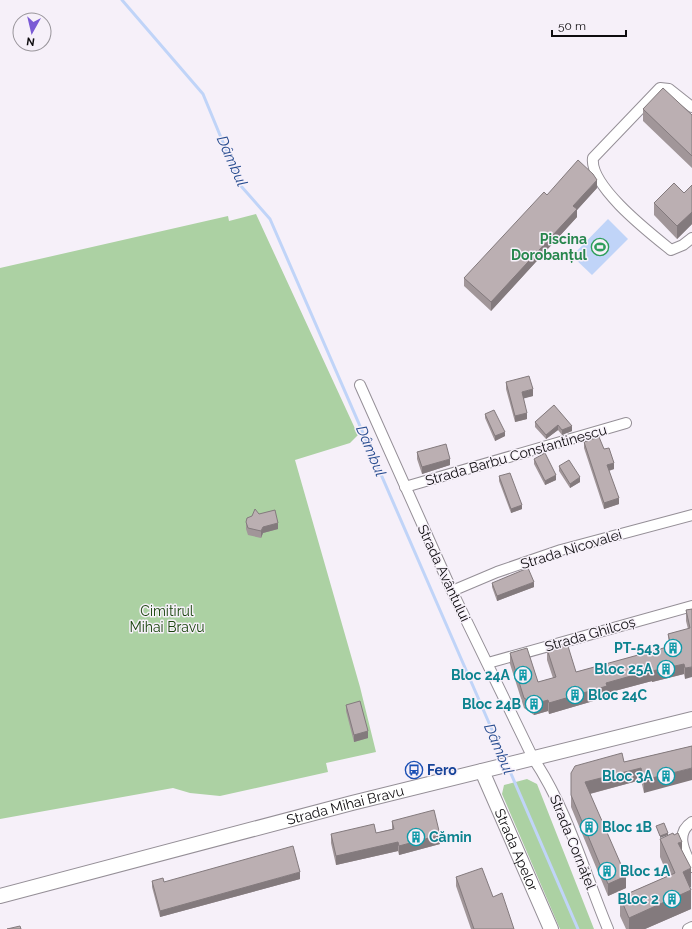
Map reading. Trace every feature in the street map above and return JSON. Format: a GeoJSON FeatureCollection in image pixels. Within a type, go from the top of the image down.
{"type":"FeatureCollection","features":[{"type":"Feature","properties":{"kind":"main road","name":"Strada Mihai Bravu"},"geometry":{"type":"LineString","coordinates":[[0,896],[352,803],[692,719]]}},
{"type":"Feature","properties":{"kind":"main road","name":"Strada Apelor"},"geometry":{"type":"LineString","coordinates":[[482,771],[551,929]]}},
{"type":"Feature","properties":{"kind":"street"},"geometry":{"type":"LineString","coordinates":[[692,108],[669,89],[660,88],[593,158],[592,165],[596,177],[615,200],[647,231],[671,250],[683,245],[692,238]]}},
{"type":"Feature","properties":{"kind":"street","name":"Strada Avântului"},"geometry":{"type":"LineString","coordinates":[[360,386],[452,591],[488,663],[529,759]]}},
{"type":"Feature","properties":{"kind":"street","name":"Strada Barbu Constantinescu"},"geometry":{"type":"LineString","coordinates":[[405,487],[626,423]]}},
{"type":"Feature","properties":{"kind":"street","name":"Strada Nicovalei"},"geometry":{"type":"LineString","coordinates":[[452,591],[497,572],[561,550],[692,514]]}},
{"type":"Feature","properties":{"kind":"street","name":"Strada Ghilcoș"},"geometry":{"type":"LineString","coordinates":[[488,663],[692,606]]}},
{"type":"Feature","properties":{"kind":"street","name":"Strada Cornățel"},"geometry":{"type":"LineString","coordinates":[[529,759],[547,778],[588,876],[608,929]]}},
{"type":"Feature","properties":{"kind":"street"},"geometry":{"type":"LineString","coordinates":[[692,822],[684,830],[682,839],[683,848],[692,867]]}},
{"type":"Feature","properties":{"kind":"street"},"geometry":{"type":"LineString","coordinates":[[688,929],[692,927]]}},
{"type":"Feature","properties":{"kind":"green space","name":"Cimitirul Mihai Bravu"},"geometry":{"type":"Polygon","coordinates":[[[256,214],[358,435],[350,443],[295,460],[360,687],[376,752],[326,763],[328,772],[220,796],[190,793],[173,788],[0,819],[0,268],[228,216],[229,221],[256,214]]]}},
{"type":"Feature","properties":{"kind":"green space"},"geometry":{"type":"Polygon","coordinates":[[[527,779],[537,784],[594,929],[560,929],[502,794],[504,785],[527,779]]]}},
{"type":"Feature","properties":{"kind":"water","name":"Piscina Dorobanțul"},"geometry":{"type":"Polygon","coordinates":[[[608,219],[628,239],[592,275],[572,256],[608,219]]]}},
{"type":"Feature","properties":{"kind":"building"},"geometry":{"type":"Polygon","coordinates":[[[663,88],[692,115],[692,156],[643,109],[663,88]]]}},
{"type":"Feature","properties":{"kind":"building"},"geometry":{"type":"Polygon","coordinates":[[[578,160],[593,174],[597,180],[573,206],[577,209],[491,302],[464,278],[544,192],[547,195],[578,160]]]}},
{"type":"Feature","properties":{"kind":"building"},"geometry":{"type":"Polygon","coordinates":[[[674,183],[684,193],[692,185],[692,212],[677,226],[654,203],[674,183]]]}},
{"type":"Feature","properties":{"kind":"building"},"geometry":{"type":"Polygon","coordinates":[[[529,376],[533,389],[522,392],[527,413],[515,416],[506,382],[529,376]]]}},
{"type":"Feature","properties":{"kind":"building"},"geometry":{"type":"Polygon","coordinates":[[[554,405],[572,426],[562,430],[558,425],[546,435],[535,422],[554,405]]]}},
{"type":"Feature","properties":{"kind":"building"},"geometry":{"type":"Polygon","coordinates":[[[494,410],[505,432],[495,436],[485,414],[494,410]]]}},
{"type":"Feature","properties":{"kind":"building"},"geometry":{"type":"Polygon","coordinates":[[[599,437],[604,449],[609,448],[614,463],[607,465],[619,498],[604,503],[584,442],[599,437]]]}},
{"type":"Feature","properties":{"kind":"building"},"geometry":{"type":"Polygon","coordinates":[[[446,444],[450,459],[422,467],[417,452],[446,444]]]}},
{"type":"Feature","properties":{"kind":"building"},"geometry":{"type":"Polygon","coordinates":[[[545,453],[556,475],[545,481],[534,459],[545,453]]]}},
{"type":"Feature","properties":{"kind":"building"},"geometry":{"type":"Polygon","coordinates":[[[569,460],[580,477],[570,484],[559,466],[569,460]]]}},
{"type":"Feature","properties":{"kind":"building"},"geometry":{"type":"Polygon","coordinates":[[[510,473],[522,505],[511,509],[499,476],[510,473]]]}},
{"type":"Feature","properties":{"kind":"building"},"geometry":{"type":"Polygon","coordinates":[[[255,509],[259,514],[275,510],[278,523],[263,527],[261,531],[248,528],[246,522],[247,518],[252,516],[255,509]]]}},
{"type":"Feature","properties":{"kind":"building"},"geometry":{"type":"Polygon","coordinates":[[[528,568],[534,582],[497,596],[492,583],[528,568]]]}},
{"type":"Feature","properties":{"kind":"building"},"geometry":{"type":"Polygon","coordinates":[[[692,609],[692,667],[685,668],[684,664],[652,670],[606,683],[607,686],[549,703],[548,700],[534,704],[524,698],[510,653],[527,648],[538,682],[556,677],[547,649],[567,643],[576,672],[671,646],[668,634],[690,628],[686,610],[692,609]]]}},
{"type":"Feature","properties":{"kind":"building"},"geometry":{"type":"Polygon","coordinates":[[[360,701],[368,731],[354,735],[346,705],[360,701]]]}},
{"type":"Feature","properties":{"kind":"building"},"geometry":{"type":"Polygon","coordinates":[[[692,746],[692,768],[644,780],[641,768],[585,782],[626,876],[608,884],[571,795],[571,773],[575,766],[622,753],[624,762],[692,746]]]}},
{"type":"Feature","properties":{"kind":"building"},"geometry":{"type":"Polygon","coordinates":[[[434,810],[440,835],[399,846],[398,842],[336,856],[331,834],[374,824],[376,833],[394,829],[392,821],[434,810]]]}},
{"type":"Feature","properties":{"kind":"building"},"geometry":{"type":"Polygon","coordinates":[[[664,823],[668,833],[660,836],[656,826],[664,823]]]}},
{"type":"Feature","properties":{"kind":"building"},"geometry":{"type":"Polygon","coordinates":[[[673,833],[674,835],[678,833],[682,842],[678,843],[691,868],[683,872],[691,890],[629,918],[620,897],[675,873],[660,839],[673,833]]]}},
{"type":"Feature","properties":{"kind":"building"},"geometry":{"type":"Polygon","coordinates":[[[293,846],[300,872],[160,911],[152,881],[163,878],[164,882],[293,846]]]}},
{"type":"Feature","properties":{"kind":"building"},"geometry":{"type":"Polygon","coordinates":[[[482,868],[493,897],[502,893],[514,929],[474,929],[456,877],[482,868]]]}},
{"type":"Feature","properties":{"kind":"building"},"geometry":{"type":"Polygon","coordinates":[[[20,926],[21,929],[7,929],[20,926]]]}},
{"type":"Feature","properties":{"kind":"waterway","name":"Dâmbul"},"geometry":{"type":"LineString","coordinates":[[122,0],[203,94],[241,186],[270,219],[506,762]]}},
{"type":"Feature","properties":{"kind":"waterway","name":"Dâmbul"},"geometry":{"type":"LineString","coordinates":[[509,769],[578,929]]}},
{"type":"Feature","properties":{"kind":"place","name":"Piscina Dorobanțul"},"geometry":{"type":"Point","coordinates":[600,247]}},
{"type":"Feature","properties":{"kind":"place","name":"PT-543"},"geometry":{"type":"Point","coordinates":[673,648]}},
{"type":"Feature","properties":{"kind":"place","name":"Bloc 25A"},"geometry":{"type":"Point","coordinates":[666,669]}},
{"type":"Feature","properties":{"kind":"place","name":"Bloc 24A"},"geometry":{"type":"Point","coordinates":[523,675]}},
{"type":"Feature","properties":{"kind":"place","name":"Bloc 24C"},"geometry":{"type":"Point","coordinates":[575,695]}},
{"type":"Feature","properties":{"kind":"place","name":"Bloc 24B"},"geometry":{"type":"Point","coordinates":[534,704]}},
{"type":"Feature","properties":{"kind":"place","name":"Fero"},"geometry":{"type":"Point","coordinates":[414,770]}},
{"type":"Feature","properties":{"kind":"place","name":"Bloc 3A"},"geometry":{"type":"Point","coordinates":[666,776]}},
{"type":"Feature","properties":{"kind":"place","name":"Bloc 1B"},"geometry":{"type":"Point","coordinates":[589,827]}},
{"type":"Feature","properties":{"kind":"place","name":"Cămin"},"geometry":{"type":"Point","coordinates":[416,837]}},
{"type":"Feature","properties":{"kind":"place","name":"Bloc 1A"},"geometry":{"type":"Point","coordinates":[607,871]}},
{"type":"Feature","properties":{"kind":"place","name":"Bloc 2"},"geometry":{"type":"Point","coordinates":[672,899]}}]}
